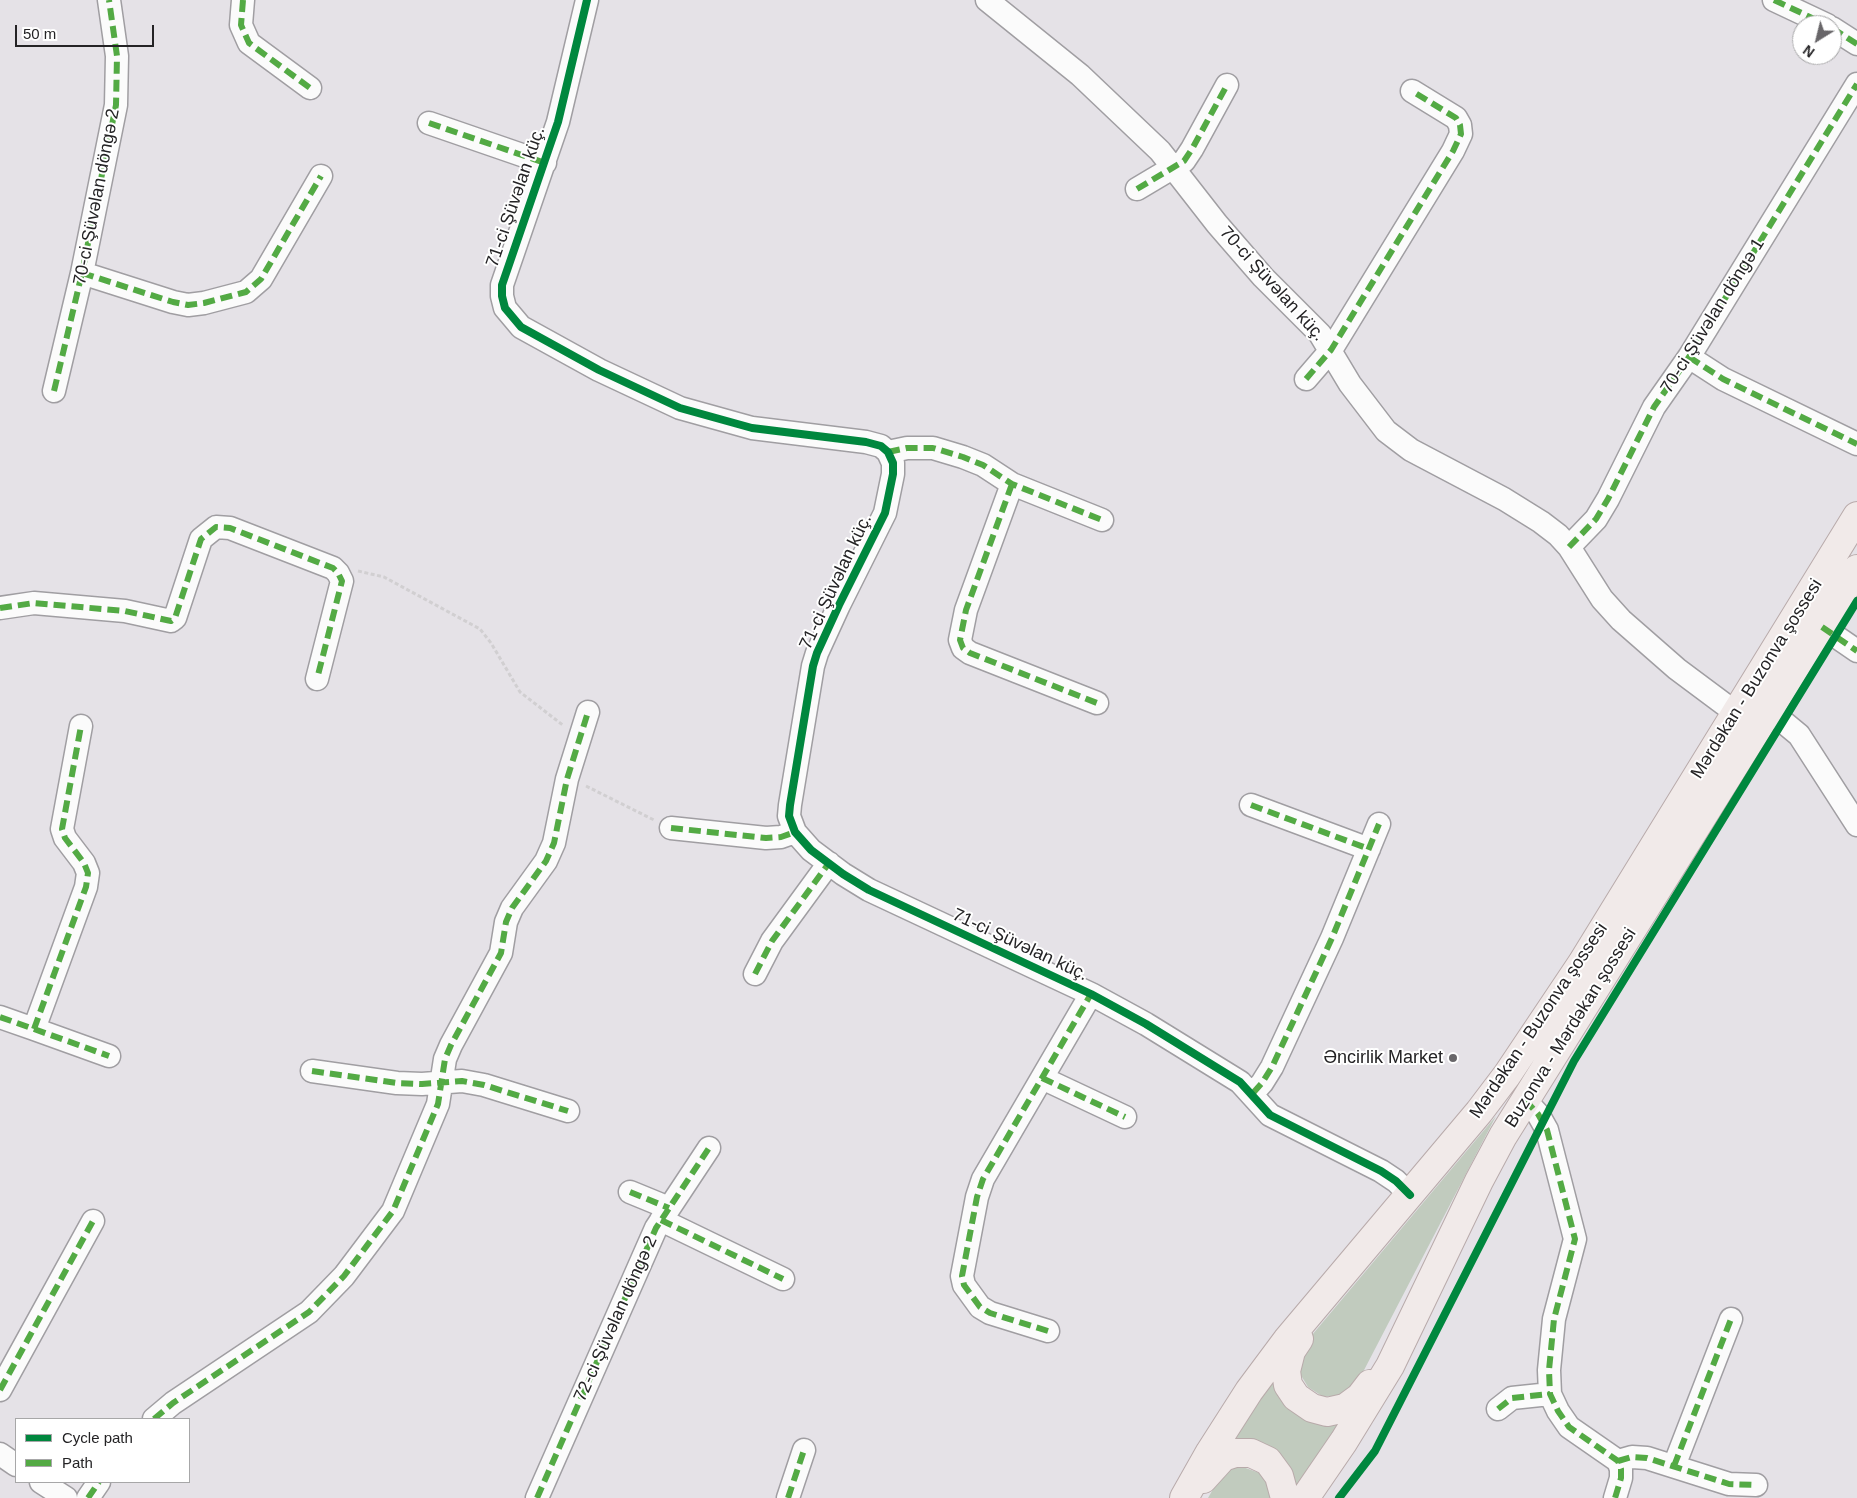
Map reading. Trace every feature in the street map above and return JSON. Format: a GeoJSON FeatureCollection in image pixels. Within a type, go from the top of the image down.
{"type":"FeatureCollection","features":[{"type":"Feature","properties":{"kind":"main road","name":"Mərdəkan - Buzonva şossesi"},"geometry":{"type":"LineString","coordinates":[[1186,1498],[1210,1452],[1249,1391],[1339,1277],[1410,1195],[1507,1076],[1582,962],[1857,516]]}},
{"type":"Feature","properties":{"kind":"main road","name":"Buzonva - Mərdəkan şossesi"},"geometry":{"type":"LineString","coordinates":[[1305,1498],[1372,1397],[1409,1329],[1479,1180],[1525,1100],[1770,711],[1857,569]]}},
{"type":"Feature","properties":{"kind":"main road"},"geometry":{"type":"LineString","coordinates":[[1339,1277],[1291,1351],[1286,1371],[1288,1385],[1296,1397],[1312,1408],[1327,1412],[1346,1408],[1360,1397],[1409,1329]]}},
{"type":"Feature","properties":{"kind":"main road"},"geometry":{"type":"LineString","coordinates":[[1186,1498],[1223,1457],[1235,1453],[1251,1453],[1268,1461],[1279,1476],[1285,1498]]}},
{"type":"Feature","properties":{"kind":"street","name":"70-ci Şüvəlan döngə 2"},"geometry":{"type":"LineString","coordinates":[[54,391],[82,273],[116,105],[117,56],[109,0]]}},
{"type":"Feature","properties":{"kind":"street"},"geometry":{"type":"LineString","coordinates":[[242,0],[241,25],[249,43],[310,88]]}},
{"type":"Feature","properties":{"kind":"street","name":"71-ci Şüvəlan küç."},"geometry":{"type":"LineString","coordinates":[[587,0],[570,76],[545,163],[502,285],[505,308],[521,326],[599,370],[680,408],[752,428],[866,442],[881,446],[888,452],[892,463],[893,474],[885,513],[839,605],[813,666],[790,805],[789,816],[795,832],[811,850],[869,890],[1091,994],[1162,1033],[1240,1082],[1270,1115],[1381,1171],[1410,1195]]}},
{"type":"Feature","properties":{"kind":"street","name":"70-ci Şüvəlan küç."},"geometry":{"type":"LineString","coordinates":[[987,0],[1080,75],[1147,138],[1175,168],[1217,224],[1263,277],[1320,334],[1350,384],[1379,423],[1396,440],[1541,522],[1569,547],[1602,600],[1621,620],[1677,669],[1736,713]]}},
{"type":"Feature","properties":{"kind":"street"},"geometry":{"type":"LineString","coordinates":[[1774,0],[1806,15]]}},
{"type":"Feature","properties":{"kind":"street"},"geometry":{"type":"LineString","coordinates":[[1842,34],[1857,44]]}},
{"type":"Feature","properties":{"kind":"street","name":"70-ci Şüvəlan döngə 1"},"geometry":{"type":"LineString","coordinates":[[1569,547],[1596,519],[1654,408],[1689,357],[1857,84]]}},
{"type":"Feature","properties":{"kind":"street"},"geometry":{"type":"LineString","coordinates":[[1137,189],[1175,168],[1192,149],[1227,85]]}},
{"type":"Feature","properties":{"kind":"street"},"geometry":{"type":"LineString","coordinates":[[1306,379],[1331,350],[1453,151],[1461,134],[1460,125],[1456,118],[1412,91]]}},
{"type":"Feature","properties":{"kind":"street"},"geometry":{"type":"LineString","coordinates":[[429,123],[545,163]]}},
{"type":"Feature","properties":{"kind":"street"},"geometry":{"type":"LineString","coordinates":[[82,273],[173,302],[188,304],[204,303],[246,292],[261,279],[321,176]]}},
{"type":"Feature","properties":{"kind":"street"},"geometry":{"type":"LineString","coordinates":[[1689,357],[1723,379],[1857,444]]}},
{"type":"Feature","properties":{"kind":"street"},"geometry":{"type":"LineString","coordinates":[[888,452],[907,448],[933,448],[963,457],[983,466],[1012,484],[1102,520]]}},
{"type":"Feature","properties":{"kind":"street"},"geometry":{"type":"LineString","coordinates":[[1012,484],[968,603],[960,640],[963,648],[970,653],[1097,703]]}},
{"type":"Feature","properties":{"kind":"street"},"geometry":{"type":"LineString","coordinates":[[0,608],[34,603],[74,606],[125,611],[171,621],[176,614],[200,539],[216,527],[230,528],[333,568],[338,574],[342,581],[317,679]]}},
{"type":"Feature","properties":{"kind":"street"},"geometry":{"type":"LineString","coordinates":[[1822,626],[1857,651]]}},
{"type":"Feature","properties":{"kind":"street"},"geometry":{"type":"LineString","coordinates":[[1770,711],[1799,735],[1857,825]]}},
{"type":"Feature","properties":{"kind":"street"},"geometry":{"type":"LineString","coordinates":[[155,1418],[173,1403],[309,1312],[344,1276],[393,1211],[438,1104],[443,1082],[445,1059],[501,953],[506,922],[512,908],[546,862],[554,843],[567,779],[588,712]]}},
{"type":"Feature","properties":{"kind":"street"},"geometry":{"type":"LineString","coordinates":[[34,1029],[87,880],[88,873],[84,863],[65,838],[62,829],[81,726]]}},
{"type":"Feature","properties":{"kind":"street"},"geometry":{"type":"LineString","coordinates":[[1252,804],[1369,849]]}},
{"type":"Feature","properties":{"kind":"street"},"geometry":{"type":"LineString","coordinates":[[1252,1093],[1262,1083],[1272,1066],[1332,938],[1379,824]]}},
{"type":"Feature","properties":{"kind":"street"},"geometry":{"type":"LineString","coordinates":[[671,828],[766,838],[781,837],[795,832]]}},
{"type":"Feature","properties":{"kind":"street"},"geometry":{"type":"LineString","coordinates":[[755,974],[772,941],[829,863]]}},
{"type":"Feature","properties":{"kind":"street"},"geometry":{"type":"LineString","coordinates":[[1048,1331],[990,1313],[980,1307],[964,1285],[962,1276],[977,1197],[983,1179],[1091,994]]}},
{"type":"Feature","properties":{"kind":"street"},"geometry":{"type":"LineString","coordinates":[[0,1017],[109,1056]]}},
{"type":"Feature","properties":{"kind":"street"},"geometry":{"type":"LineString","coordinates":[[312,1071],[396,1083],[462,1081],[484,1085],[568,1111]]}},
{"type":"Feature","properties":{"kind":"street"},"geometry":{"type":"LineString","coordinates":[[1042,1078],[1124,1117]]}},
{"type":"Feature","properties":{"kind":"street"},"geometry":{"type":"LineString","coordinates":[[1525,1100],[1538,1114],[1547,1130],[1575,1239],[1554,1319],[1549,1370],[1550,1394],[1558,1412],[1569,1427],[1618,1461],[1622,1469],[1615,1498]]}},
{"type":"Feature","properties":{"kind":"street","name":"72-ci Şüvəlan döngə 2"},"geometry":{"type":"LineString","coordinates":[[537,1498],[665,1214],[709,1148]]}},
{"type":"Feature","properties":{"kind":"street"},"geometry":{"type":"LineString","coordinates":[[630,1192],[665,1214],[783,1279]]}},
{"type":"Feature","properties":{"kind":"street"},"geometry":{"type":"LineString","coordinates":[[0,1390],[93,1221]]}},
{"type":"Feature","properties":{"kind":"street"},"geometry":{"type":"LineString","coordinates":[[1674,1466],[1731,1319]]}},
{"type":"Feature","properties":{"kind":"street"},"geometry":{"type":"LineString","coordinates":[[1498,1409],[1512,1398],[1550,1394]]}},
{"type":"Feature","properties":{"kind":"street"},"geometry":{"type":"LineString","coordinates":[[788,1498],[804,1450]]}},
{"type":"Feature","properties":{"kind":"street"},"geometry":{"type":"LineString","coordinates":[[0,1454],[15,1464]]}},
{"type":"Feature","properties":{"kind":"street"},"geometry":{"type":"LineString","coordinates":[[1618,1461],[1632,1458],[1647,1458],[1729,1484],[1756,1486]]}},
{"type":"Feature","properties":{"kind":"street"},"geometry":{"type":"LineString","coordinates":[[44,1483],[66,1498]]}},
{"type":"Feature","properties":{"kind":"street"},"geometry":{"type":"LineString","coordinates":[[88,1498],[99,1483]]}},
{"type":"Feature","properties":{"kind":"path"},"geometry":{"type":"LineString","coordinates":[[338,574],[349,571],[384,577],[480,629],[491,643],[520,692],[566,727],[581,733]]}},
{"type":"Feature","properties":{"kind":"path"},"geometry":{"type":"LineString","coordinates":[[567,779],[592,788],[671,828]]}},
{"type":"Feature","properties":{"kind":"shaded area"},"geometry":{"type":"Polygon","coordinates":[[[1496,1116],[1362,1374],[1346,1391],[1336,1396],[1322,1396],[1308,1387],[1299,1372],[1307,1341],[1496,1116]]]}},
{"type":"Feature","properties":{"kind":"shaded area"},"geometry":{"type":"Polygon","coordinates":[[[1278,1371],[1346,1418],[1296,1491],[1290,1467],[1281,1456],[1229,1442],[1278,1371]]]}},
{"type":"Feature","properties":{"kind":"shaded area"},"geometry":{"type":"Polygon","coordinates":[[[1240,1466],[1265,1475],[1273,1498],[1208,1498],[1216,1484],[1228,1471],[1240,1466]]]}},
{"type":"Feature","properties":{"kind":"marked path"},"geometry":{"type":"LineString","coordinates":[[54,391],[82,273],[116,105],[117,56],[109,0]]}},
{"type":"Feature","properties":{"kind":"marked path"},"geometry":{"type":"LineString","coordinates":[[243,0],[241,25],[249,43],[310,88]]}},
{"type":"Feature","properties":{"kind":"marked path"},"geometry":{"type":"LineString","coordinates":[[1774,0],[1806,15]]}},
{"type":"Feature","properties":{"kind":"marked path"},"geometry":{"type":"LineString","coordinates":[[1842,34],[1857,44]]}},
{"type":"Feature","properties":{"kind":"marked path"},"geometry":{"type":"LineString","coordinates":[[1569,547],[1596,519],[1654,407],[1689,357],[1857,84]]}},
{"type":"Feature","properties":{"kind":"marked path"},"geometry":{"type":"LineString","coordinates":[[1137,189],[1184,161],[1227,85]]}},
{"type":"Feature","properties":{"kind":"marked path"},"geometry":{"type":"LineString","coordinates":[[1306,379],[1331,350],[1453,151],[1461,134],[1460,125],[1456,118],[1412,91]]}},
{"type":"Feature","properties":{"kind":"marked path"},"geometry":{"type":"LineString","coordinates":[[429,123],[545,163]]}},
{"type":"Feature","properties":{"kind":"marked path"},"geometry":{"type":"LineString","coordinates":[[82,273],[188,305],[204,303],[246,292],[261,279],[321,176]]}},
{"type":"Feature","properties":{"kind":"marked path"},"geometry":{"type":"LineString","coordinates":[[1689,357],[1723,379],[1857,444]]}},
{"type":"Feature","properties":{"kind":"marked path"},"geometry":{"type":"LineString","coordinates":[[888,452],[907,448],[933,448],[963,457],[983,465],[1012,484],[1102,520]]}},
{"type":"Feature","properties":{"kind":"marked path"},"geometry":{"type":"LineString","coordinates":[[1012,484],[966,610],[960,640],[963,648],[970,653],[1097,703]]}},
{"type":"Feature","properties":{"kind":"marked path"},"geometry":{"type":"LineString","coordinates":[[0,608],[34,603],[125,611],[171,621],[175,618],[201,539],[216,527],[230,528],[333,568],[338,573],[342,581],[317,679]]}},
{"type":"Feature","properties":{"kind":"marked path"},"geometry":{"type":"LineString","coordinates":[[1822,627],[1857,651]]}},
{"type":"Feature","properties":{"kind":"marked path"},"geometry":{"type":"LineString","coordinates":[[155,1418],[173,1403],[309,1312],[344,1276],[393,1211],[438,1104],[445,1059],[451,1045],[501,953],[506,922],[512,908],[546,861],[554,843],[567,779],[588,712]]}},
{"type":"Feature","properties":{"kind":"marked path"},"geometry":{"type":"LineString","coordinates":[[0,1017],[34,1029],[86,887],[88,873],[84,863],[65,838],[62,829],[81,726]]}},
{"type":"Feature","properties":{"kind":"marked path"},"geometry":{"type":"LineString","coordinates":[[1251,805],[1369,849]]}},
{"type":"Feature","properties":{"kind":"marked path"},"geometry":{"type":"LineString","coordinates":[[1253,1093],[1272,1067],[1332,938],[1379,824]]}},
{"type":"Feature","properties":{"kind":"marked path"},"geometry":{"type":"LineString","coordinates":[[671,828],[766,838],[781,837],[795,832]]}},
{"type":"Feature","properties":{"kind":"marked path"},"geometry":{"type":"LineString","coordinates":[[755,974],[772,941],[829,863]]}},
{"type":"Feature","properties":{"kind":"marked path"},"geometry":{"type":"LineString","coordinates":[[1048,1331],[990,1313],[980,1307],[964,1285],[962,1276],[977,1197],[983,1179],[1091,994]]}},
{"type":"Feature","properties":{"kind":"marked path"},"geometry":{"type":"LineString","coordinates":[[34,1029],[109,1056]]}},
{"type":"Feature","properties":{"kind":"marked path"},"geometry":{"type":"LineString","coordinates":[[312,1071],[397,1083],[422,1084],[462,1081],[484,1085],[568,1111]]}},
{"type":"Feature","properties":{"kind":"marked path"},"geometry":{"type":"LineString","coordinates":[[1042,1078],[1125,1117]]}},
{"type":"Feature","properties":{"kind":"marked path"},"geometry":{"type":"LineString","coordinates":[[1525,1100],[1538,1114],[1547,1130],[1575,1239],[1554,1319],[1549,1370],[1550,1394],[1558,1411],[1569,1427],[1618,1461],[1621,1469],[1621,1478],[1615,1498]]}},
{"type":"Feature","properties":{"kind":"marked path"},"geometry":{"type":"LineString","coordinates":[[537,1498],[656,1228],[709,1148]]}},
{"type":"Feature","properties":{"kind":"marked path"},"geometry":{"type":"LineString","coordinates":[[630,1192],[669,1208]]}},
{"type":"Feature","properties":{"kind":"marked path"},"geometry":{"type":"LineString","coordinates":[[661,1220],[783,1279]]}},
{"type":"Feature","properties":{"kind":"marked path"},"geometry":{"type":"LineString","coordinates":[[0,1390],[93,1221]]}},
{"type":"Feature","properties":{"kind":"marked path"},"geometry":{"type":"LineString","coordinates":[[1674,1466],[1731,1319]]}},
{"type":"Feature","properties":{"kind":"marked path"},"geometry":{"type":"LineString","coordinates":[[1498,1409],[1512,1398],[1550,1394]]}},
{"type":"Feature","properties":{"kind":"marked path"},"geometry":{"type":"LineString","coordinates":[[788,1498],[804,1450]]}},
{"type":"Feature","properties":{"kind":"marked path"},"geometry":{"type":"LineString","coordinates":[[1618,1461],[1632,1457],[1647,1458],[1729,1484],[1756,1485]]}},
{"type":"Feature","properties":{"kind":"marked path"},"geometry":{"type":"LineString","coordinates":[[88,1498],[98,1483]]}},
{"type":"Feature","properties":{"kind":"cycle path"},"geometry":{"type":"LineString","coordinates":[[587,0],[558,122],[502,285],[505,308],[521,327],[599,370],[680,408],[752,428],[866,442],[881,446],[888,452],[893,463],[893,474],[885,513],[839,605],[813,666],[790,805],[789,816],[795,832],[811,850],[843,874],[869,890],[1091,994],[1146,1024],[1240,1082],[1270,1115],[1381,1171],[1396,1181],[1410,1195]]}},
{"type":"Feature","properties":{"kind":"cycle path"},"geometry":{"type":"LineString","coordinates":[[1339,1498],[1375,1451],[1574,1061],[1857,601]]}},
{"type":"Feature","properties":{"kind":"place","name":"Əncirlik Market"},"geometry":{"type":"Point","coordinates":[1453,1058]}}]}
